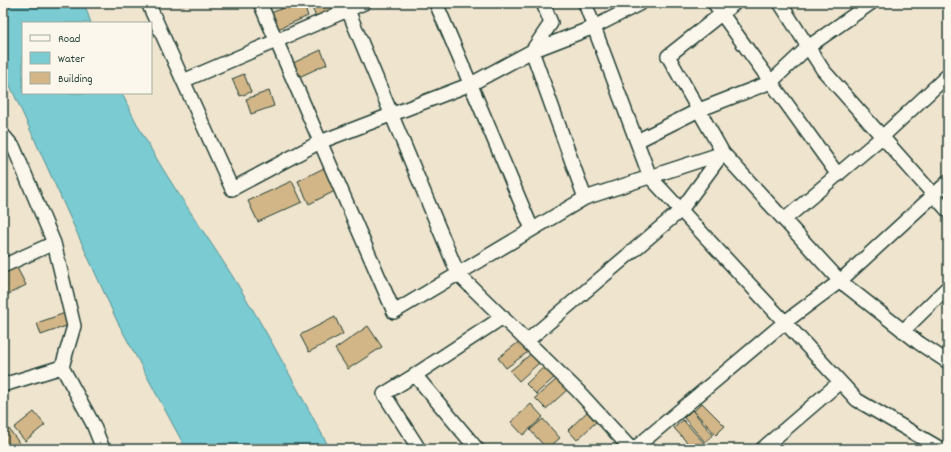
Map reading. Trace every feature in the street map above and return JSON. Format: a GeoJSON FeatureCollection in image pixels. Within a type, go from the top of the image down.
{"type":"FeatureCollection","features":[{"type":"Feature","properties":{"kind":"street"},"geometry":{"type":"LineString","coordinates":[[148,3],[232,189],[320,142],[471,84],[532,51],[594,27],[641,3]]}},
{"type":"Feature","properties":{"kind":"street"},"geometry":{"type":"LineString","coordinates":[[260,3],[394,312],[585,198],[723,153]]}},
{"type":"Feature","properties":{"kind":"street"},"geometry":{"type":"LineString","coordinates":[[183,81],[346,7],[364,3]]}},
{"type":"Feature","properties":{"kind":"street"},"geometry":{"type":"LineString","coordinates":[[436,3],[532,229]]}},
{"type":"Feature","properties":{"kind":"street"},"geometry":{"type":"LineString","coordinates":[[532,51],[551,23],[543,3]]}},
{"type":"Feature","properties":{"kind":"street"},"geometry":{"type":"LineString","coordinates":[[585,3],[650,177],[857,400],[941,449]]}},
{"type":"Feature","properties":{"kind":"street"},"geometry":{"type":"LineString","coordinates":[[735,3],[718,8],[668,56],[723,153],[840,281],[903,330],[948,362]]}},
{"type":"Feature","properties":{"kind":"street"},"geometry":{"type":"LineString","coordinates":[[780,3],[823,70],[948,211]]}},
{"type":"Feature","properties":{"kind":"street"},"geometry":{"type":"LineString","coordinates":[[636,142],[699,110],[771,82],[808,47],[871,3]]}},
{"type":"Feature","properties":{"kind":"street"},"geometry":{"type":"LineString","coordinates":[[346,7],[458,274],[578,390],[631,449]]}},
{"type":"Feature","properties":{"kind":"street"},"geometry":{"type":"LineString","coordinates":[[718,8],[838,175]]}},
{"type":"Feature","properties":{"kind":"street"},"geometry":{"type":"LineString","coordinates":[[532,51],[585,198]]}},
{"type":"Feature","properties":{"kind":"street"},"geometry":{"type":"LineString","coordinates":[[784,220],[882,137],[948,75]]}},
{"type":"Feature","properties":{"kind":"street"},"geometry":{"type":"LineString","coordinates":[[3,135],[14,148],[54,243],[74,326],[62,367],[93,424],[103,449]]}},
{"type":"Feature","properties":{"kind":"street"},"geometry":{"type":"LineString","coordinates":[[527,341],[681,210],[723,153]]}},
{"type":"Feature","properties":{"kind":"street"},"geometry":{"type":"LineString","coordinates":[[634,449],[785,322],[840,281],[948,182]]}},
{"type":"Feature","properties":{"kind":"street"},"geometry":{"type":"LineString","coordinates":[[3,266],[54,243]]}},
{"type":"Feature","properties":{"kind":"street"},"geometry":{"type":"LineString","coordinates":[[903,330],[948,287]]}},
{"type":"Feature","properties":{"kind":"street"},"geometry":{"type":"LineString","coordinates":[[419,449],[384,394],[503,317]]}},
{"type":"Feature","properties":{"kind":"street"},"geometry":{"type":"LineString","coordinates":[[3,385],[62,367]]}},
{"type":"Feature","properties":{"kind":"street"},"geometry":{"type":"LineString","coordinates":[[415,375],[477,449]]}},
{"type":"Feature","properties":{"kind":"street"},"geometry":{"type":"LineString","coordinates":[[762,449],[840,382]]}},
{"type":"Feature","properties":{"kind":"water"},"geometry":{"type":"Polygon","coordinates":[[[3,3],[84,3],[91,22],[22,22],[22,94],[122,94],[146,141],[259,319],[330,449],[186,449],[117,321],[3,70],[3,3]]]}},
{"type":"Feature","properties":{"kind":"building"},"geometry":{"type":"Polygon","coordinates":[[[295,3],[303,3],[308,16],[278,29],[271,13],[295,3]]]}},
{"type":"Feature","properties":{"kind":"building"},"geometry":{"type":"Polygon","coordinates":[[[310,3],[345,3],[345,5],[316,17],[310,3]]]}},
{"type":"Feature","properties":{"kind":"building"},"geometry":{"type":"Polygon","coordinates":[[[321,50],[327,64],[299,77],[293,63],[321,50]]]}},
{"type":"Feature","properties":{"kind":"building"},"geometry":{"type":"Polygon","coordinates":[[[244,74],[251,92],[240,96],[232,79],[244,74]]]}},
{"type":"Feature","properties":{"kind":"building"},"geometry":{"type":"Polygon","coordinates":[[[269,91],[274,106],[251,114],[246,99],[269,91]]]}},
{"type":"Feature","properties":{"kind":"building"},"geometry":{"type":"Polygon","coordinates":[[[324,168],[335,191],[309,204],[298,181],[324,168]]]}},
{"type":"Feature","properties":{"kind":"building"},"geometry":{"type":"Polygon","coordinates":[[[292,181],[302,202],[258,222],[248,201],[292,181]]]}},
{"type":"Feature","properties":{"kind":"building"},"geometry":{"type":"Polygon","coordinates":[[[16,266],[26,285],[7,295],[3,288],[3,273],[16,266]]]}},
{"type":"Feature","properties":{"kind":"building"},"geometry":{"type":"Polygon","coordinates":[[[68,312],[72,324],[41,335],[37,323],[68,312]]]}},
{"type":"Feature","properties":{"kind":"building"},"geometry":{"type":"Polygon","coordinates":[[[335,317],[343,334],[309,352],[300,335],[335,317]]]}},
{"type":"Feature","properties":{"kind":"building"},"geometry":{"type":"Polygon","coordinates":[[[368,326],[382,347],[348,369],[335,349],[368,326]]]}},
{"type":"Feature","properties":{"kind":"building"},"geometry":{"type":"Polygon","coordinates":[[[520,341],[528,352],[506,368],[498,358],[520,341]]]}},
{"type":"Feature","properties":{"kind":"building"},"geometry":{"type":"Polygon","coordinates":[[[532,353],[540,362],[519,381],[510,371],[532,353]]]}},
{"type":"Feature","properties":{"kind":"building"},"geometry":{"type":"Polygon","coordinates":[[[546,365],[556,376],[536,394],[526,384],[546,365]]]}},
{"type":"Feature","properties":{"kind":"building"},"geometry":{"type":"Polygon","coordinates":[[[557,379],[567,390],[546,409],[535,398],[557,379]]]}},
{"type":"Feature","properties":{"kind":"building"},"geometry":{"type":"Polygon","coordinates":[[[702,403],[725,426],[716,435],[694,411],[702,403]]]}},
{"type":"Feature","properties":{"kind":"building"},"geometry":{"type":"Polygon","coordinates":[[[531,404],[543,417],[523,435],[511,422],[531,404]]]}},
{"type":"Feature","properties":{"kind":"building"},"geometry":{"type":"Polygon","coordinates":[[[692,410],[713,435],[705,442],[684,418],[692,410]]]}},
{"type":"Feature","properties":{"kind":"building"},"geometry":{"type":"Polygon","coordinates":[[[34,412],[45,425],[25,441],[14,428],[34,412]]]}},
{"type":"Feature","properties":{"kind":"building"},"geometry":{"type":"Polygon","coordinates":[[[587,412],[596,422],[577,440],[568,430],[587,412]]]}},
{"type":"Feature","properties":{"kind":"building"},"geometry":{"type":"Polygon","coordinates":[[[543,419],[560,438],[547,449],[530,430],[543,419]]]}},
{"type":"Feature","properties":{"kind":"building"},"geometry":{"type":"Polygon","coordinates":[[[683,420],[704,443],[698,449],[693,449],[674,428],[683,420]]]}},
{"type":"Feature","properties":{"kind":"building"},"geometry":{"type":"Polygon","coordinates":[[[6,425],[20,444],[13,449],[3,449],[3,427],[6,425]]]}}]}
